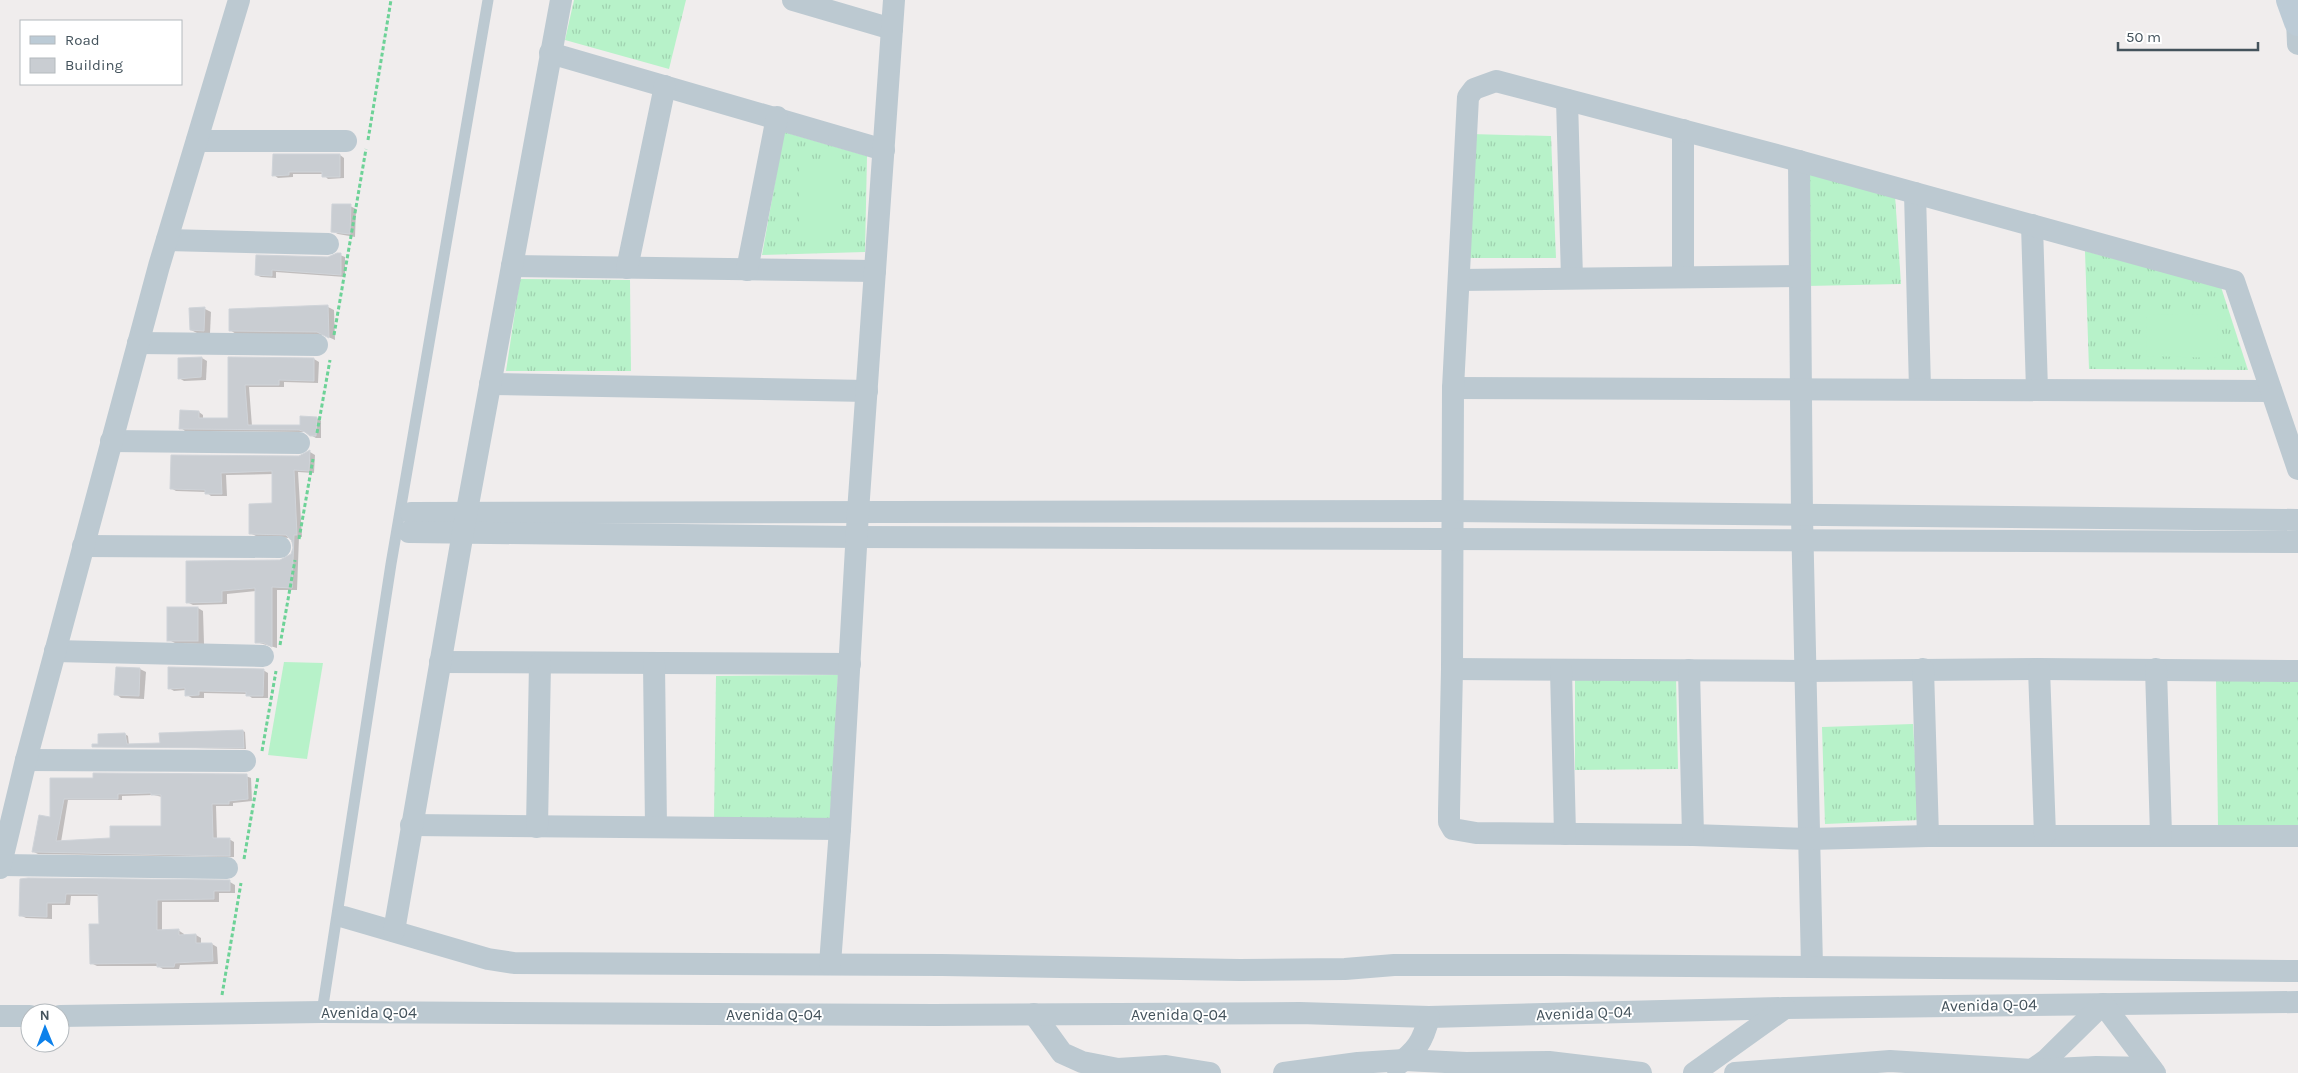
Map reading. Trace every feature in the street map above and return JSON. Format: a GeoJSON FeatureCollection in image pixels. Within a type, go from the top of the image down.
{"type":"FeatureCollection","features":[{"type":"Feature","properties":{"kind":"street"},"geometry":{"type":"LineString","coordinates":[[237,870],[0,867],[26,760],[166,240],[239,0]]}},
{"type":"Feature","properties":{"kind":"street"},"geometry":{"type":"LineString","coordinates":[[394,931],[464,522],[561,0]]}},
{"type":"Feature","properties":{"kind":"street"},"geometry":{"type":"LineString","coordinates":[[793,0],[892,29]]}},
{"type":"Feature","properties":{"kind":"street"},"geometry":{"type":"LineString","coordinates":[[830,964],[840,829],[858,512],[894,0]]}},
{"type":"Feature","properties":{"kind":"street"},"geometry":{"type":"LineString","coordinates":[[550,53],[777,117],[884,150]]}},
{"type":"Feature","properties":{"kind":"street"},"geometry":{"type":"LineString","coordinates":[[2298,469],[2234,281],[1799,161],[1496,81],[1474,89],[1468,97],[1453,388],[1452,669],[1449,812],[1449,822],[1453,830],[1476,833],[1693,835],[1809,839],[2045,835],[2298,836]]}},
{"type":"Feature","properties":{"kind":"street"},"geometry":{"type":"LineString","coordinates":[[627,268],[664,86]]}},
{"type":"Feature","properties":{"kind":"street"},"geometry":{"type":"LineString","coordinates":[[1567,100],[1572,278]]}},
{"type":"Feature","properties":{"kind":"street"},"geometry":{"type":"LineString","coordinates":[[747,270],[777,117]]}},
{"type":"Feature","properties":{"kind":"street"},"geometry":{"type":"LineString","coordinates":[[1683,130],[1683,277]]}},
{"type":"Feature","properties":{"kind":"street"},"geometry":{"type":"LineString","coordinates":[[197,141],[346,142]]}},
{"type":"Feature","properties":{"kind":"street"},"geometry":{"type":"LineString","coordinates":[[1799,161],[1802,540],[1812,967]]}},
{"type":"Feature","properties":{"kind":"street"},"geometry":{"type":"LineString","coordinates":[[1916,193],[1920,389]]}},
{"type":"Feature","properties":{"kind":"street"},"geometry":{"type":"LineString","coordinates":[[2032,225],[2037,390]]}},
{"type":"Feature","properties":{"kind":"street"},"geometry":{"type":"LineString","coordinates":[[166,240],[328,244]]}},
{"type":"Feature","properties":{"kind":"street"},"geometry":{"type":"LineString","coordinates":[[512,266],[875,271]]}},
{"type":"Feature","properties":{"kind":"street"},"geometry":{"type":"LineString","coordinates":[[1459,280],[1800,276]]}},
{"type":"Feature","properties":{"kind":"street"},"geometry":{"type":"LineString","coordinates":[[138,342],[327,346]]}},
{"type":"Feature","properties":{"kind":"street"},"geometry":{"type":"LineString","coordinates":[[490,384],[867,391]]}},
{"type":"Feature","properties":{"kind":"street"},"geometry":{"type":"LineString","coordinates":[[1453,388],[2271,391]]}},
{"type":"Feature","properties":{"kind":"street"},"geometry":{"type":"LineString","coordinates":[[111,441],[310,444]]}},
{"type":"Feature","properties":{"kind":"street"},"geometry":{"type":"LineString","coordinates":[[410,522],[858,512],[972,504],[1330,506],[1452,512],[2298,520]]}},
{"type":"Feature","properties":{"kind":"street"},"geometry":{"type":"LineString","coordinates":[[970,537],[972,504]]}},
{"type":"Feature","properties":{"kind":"street"},"geometry":{"type":"LineString","coordinates":[[1330,506],[1331,538]]}},
{"type":"Feature","properties":{"kind":"street"},"geometry":{"type":"LineString","coordinates":[[464,522],[857,537],[2298,542]]}},
{"type":"Feature","properties":{"kind":"street"},"geometry":{"type":"LineString","coordinates":[[83,546],[291,550]]}},
{"type":"Feature","properties":{"kind":"street"},"geometry":{"type":"LineString","coordinates":[[55,652],[273,658]]}},
{"type":"Feature","properties":{"kind":"street"},"geometry":{"type":"LineString","coordinates":[[440,662],[540,664],[850,664]]}},
{"type":"Feature","properties":{"kind":"street"},"geometry":{"type":"LineString","coordinates":[[537,827],[540,664]]}},
{"type":"Feature","properties":{"kind":"street"},"geometry":{"type":"LineString","coordinates":[[654,664],[656,827]]}},
{"type":"Feature","properties":{"kind":"street"},"geometry":{"type":"LineString","coordinates":[[1452,669],[1805,672],[1923,669],[2298,671]]}},
{"type":"Feature","properties":{"kind":"street"},"geometry":{"type":"LineString","coordinates":[[1923,669],[1928,836]]}},
{"type":"Feature","properties":{"kind":"street"},"geometry":{"type":"LineString","coordinates":[[2039,669],[2045,835]]}},
{"type":"Feature","properties":{"kind":"street"},"geometry":{"type":"LineString","coordinates":[[2156,669],[2161,835]]}},
{"type":"Feature","properties":{"kind":"street"},"geometry":{"type":"LineString","coordinates":[[1561,670],[1565,834]]}},
{"type":"Feature","properties":{"kind":"street"},"geometry":{"type":"LineString","coordinates":[[1690,670],[1693,835]]}},
{"type":"Feature","properties":{"kind":"street"},"geometry":{"type":"LineString","coordinates":[[26,760],[255,762]]}},
{"type":"Feature","properties":{"kind":"street"},"geometry":{"type":"LineString","coordinates":[[411,825],[840,829]]}},
{"type":"Feature","properties":{"kind":"street"},"geometry":{"type":"LineString","coordinates":[[344,917],[488,959],[514,963],[830,964],[1240,970],[1345,969],[1394,965],[2298,971]]}},
{"type":"Feature","properties":{"kind":"street","name":"Avenida Q-04"},"geometry":{"type":"LineString","coordinates":[[70,1016],[322,1012],[1300,1013],[1429,1018],[1785,1008],[2298,1002]]}},
{"type":"Feature","properties":{"kind":"street"},"geometry":{"type":"LineString","coordinates":[[2030,1071],[2046,1060],[2103,1004],[2153,1070]]}},
{"type":"Feature","properties":{"kind":"street"},"geometry":{"type":"LineString","coordinates":[[1694,1073],[1785,1008]]}},
{"type":"Feature","properties":{"kind":"street"},"geometry":{"type":"LineString","coordinates":[[1034,1014],[1062,1053],[1082,1062],[1118,1069],[1166,1066],[1210,1073]]}},
{"type":"Feature","properties":{"kind":"street"},"geometry":{"type":"LineString","coordinates":[[0,1016],[20,1016]]}},
{"type":"Feature","properties":{"kind":"street"},"geometry":{"type":"LineString","coordinates":[[1396,1066],[1413,1053],[1424,1036],[1429,1018]]}},
{"type":"Feature","properties":{"kind":"street"},"geometry":{"type":"LineString","coordinates":[[1735,1073],[1890,1061],[2030,1071],[2096,1067],[2153,1070]]}},
{"type":"Feature","properties":{"kind":"street"},"geometry":{"type":"LineString","coordinates":[[1284,1073],[1349,1064],[1396,1066],[1549,1062],[1641,1073]]}},
{"type":"Feature","properties":{"kind":"lane"},"geometry":{"type":"LineString","coordinates":[[322,1012],[388,584],[488,0]]}},
{"type":"Feature","properties":{"kind":"path"},"geometry":{"type":"LineString","coordinates":[[219,1014],[237,870],[255,762],[327,346],[391,0]]}},
{"type":"Feature","properties":{"kind":"green space"},"geometry":{"type":"Polygon","coordinates":[[[574,0],[686,0],[669,69],[565,40],[574,0]]]}},
{"type":"Feature","properties":{"kind":"green space"},"geometry":{"type":"Polygon","coordinates":[[[784,132],[867,156],[865,252],[762,255],[784,132]]]}},
{"type":"Feature","properties":{"kind":"green space"},"geometry":{"type":"Polygon","coordinates":[[[1470,134],[1551,136],[1556,258],[1466,258],[1470,134]]]}},
{"type":"Feature","properties":{"kind":"green space"},"geometry":{"type":"Polygon","coordinates":[[[799,165],[842,165],[842,237],[799,237],[799,165]]]}},
{"type":"Feature","properties":{"kind":"green space"},"geometry":{"type":"Polygon","coordinates":[[[1809,169],[1895,195],[1901,284],[1807,286],[1809,169]]]}},
{"type":"Feature","properties":{"kind":"green space"},"geometry":{"type":"Polygon","coordinates":[[[2085,251],[2221,287],[2248,370],[2089,369],[2085,251]]]}},
{"type":"Feature","properties":{"kind":"green space"},"geometry":{"type":"Polygon","coordinates":[[[520,279],[630,280],[631,371],[506,371],[520,279]]]}},
{"type":"Feature","properties":{"kind":"green space"},"geometry":{"type":"Polygon","coordinates":[[[2147,314],[2218,315],[2217,358],[2146,356],[2147,314]]]}},
{"type":"Feature","properties":{"kind":"green space"},"geometry":{"type":"Polygon","coordinates":[[[284,662],[323,663],[307,759],[268,755],[284,662]]]}},
{"type":"Feature","properties":{"kind":"green space"},"geometry":{"type":"Polygon","coordinates":[[[838,675],[830,821],[714,820],[716,676],[838,675]]]}},
{"type":"Feature","properties":{"kind":"green space"},"geometry":{"type":"Polygon","coordinates":[[[1676,677],[1678,769],[1575,770],[1575,680],[1676,677]]]}},
{"type":"Feature","properties":{"kind":"green space"},"geometry":{"type":"Polygon","coordinates":[[[2216,679],[2298,681],[2298,826],[2218,826],[2216,679]]]}},
{"type":"Feature","properties":{"kind":"green space"},"geometry":{"type":"Polygon","coordinates":[[[1913,724],[1919,820],[1825,824],[1822,727],[1913,724]]]}},
{"type":"Feature","properties":{"kind":"building"},"geometry":{"type":"Polygon","coordinates":[[[273,154],[340,154],[340,177],[322,177],[322,172],[289,172],[289,175],[272,176],[273,154]]]}},
{"type":"Feature","properties":{"kind":"building"},"geometry":{"type":"Polygon","coordinates":[[[332,204],[351,204],[350,234],[331,232],[332,204]]]}},
{"type":"Feature","properties":{"kind":"building"},"geometry":{"type":"Polygon","coordinates":[[[341,253],[341,275],[272,270],[272,276],[255,275],[256,255],[328,257],[341,253]]]}},
{"type":"Feature","properties":{"kind":"building"},"geometry":{"type":"Polygon","coordinates":[[[328,305],[329,338],[317,332],[229,331],[229,309],[328,305]]]}},
{"type":"Feature","properties":{"kind":"building"},"geometry":{"type":"Polygon","coordinates":[[[205,307],[204,331],[190,330],[189,308],[205,307]]]}},
{"type":"Feature","properties":{"kind":"building"},"geometry":{"type":"Polygon","coordinates":[[[202,357],[201,377],[178,379],[178,358],[202,357]]]}},
{"type":"Feature","properties":{"kind":"building"},"geometry":{"type":"Polygon","coordinates":[[[228,357],[314,358],[314,381],[279,380],[279,385],[245,385],[248,425],[300,425],[300,416],[317,417],[316,436],[310,436],[299,430],[179,429],[180,410],[199,411],[199,418],[228,418],[228,357]]]}},
{"type":"Feature","properties":{"kind":"building"},"geometry":{"type":"Polygon","coordinates":[[[310,450],[309,471],[294,470],[297,535],[294,535],[292,588],[272,587],[272,647],[264,643],[255,643],[255,588],[222,591],[222,602],[186,603],[186,561],[280,560],[291,554],[293,548],[292,541],[286,535],[249,534],[249,504],[272,503],[272,471],[221,473],[222,494],[205,494],[205,490],[170,489],[171,455],[299,456],[310,450]]]}},
{"type":"Feature","properties":{"kind":"building"},"geometry":{"type":"Polygon","coordinates":[[[167,607],[198,607],[198,641],[167,641],[167,607]]]}},
{"type":"Feature","properties":{"kind":"building"},"geometry":{"type":"Polygon","coordinates":[[[116,667],[140,668],[139,696],[114,695],[116,667]]]}},
{"type":"Feature","properties":{"kind":"building"},"geometry":{"type":"Polygon","coordinates":[[[168,667],[264,669],[263,696],[246,696],[246,692],[199,691],[199,695],[185,696],[185,688],[168,689],[168,667]]]}},
{"type":"Feature","properties":{"kind":"building"},"geometry":{"type":"Polygon","coordinates":[[[243,730],[244,748],[92,747],[92,744],[98,744],[98,734],[125,733],[127,744],[160,743],[159,733],[243,730]]]}},
{"type":"Feature","properties":{"kind":"building"},"geometry":{"type":"Polygon","coordinates":[[[93,773],[247,774],[248,799],[229,801],[229,804],[212,804],[213,838],[230,838],[230,856],[32,852],[39,815],[50,817],[50,778],[93,778],[93,773]],[[151,793],[118,794],[118,799],[64,799],[56,841],[110,838],[110,826],[161,826],[161,795],[151,795],[151,793]]]}},
{"type":"Feature","properties":{"kind":"building"},"geometry":{"type":"Polygon","coordinates":[[[20,879],[230,880],[230,891],[214,891],[214,899],[157,900],[157,930],[179,929],[179,935],[196,934],[196,943],[212,943],[213,961],[175,963],[174,967],[157,967],[157,963],[90,964],[89,924],[99,924],[98,894],[66,894],[65,903],[47,903],[47,917],[19,916],[20,879]]]}}]}
